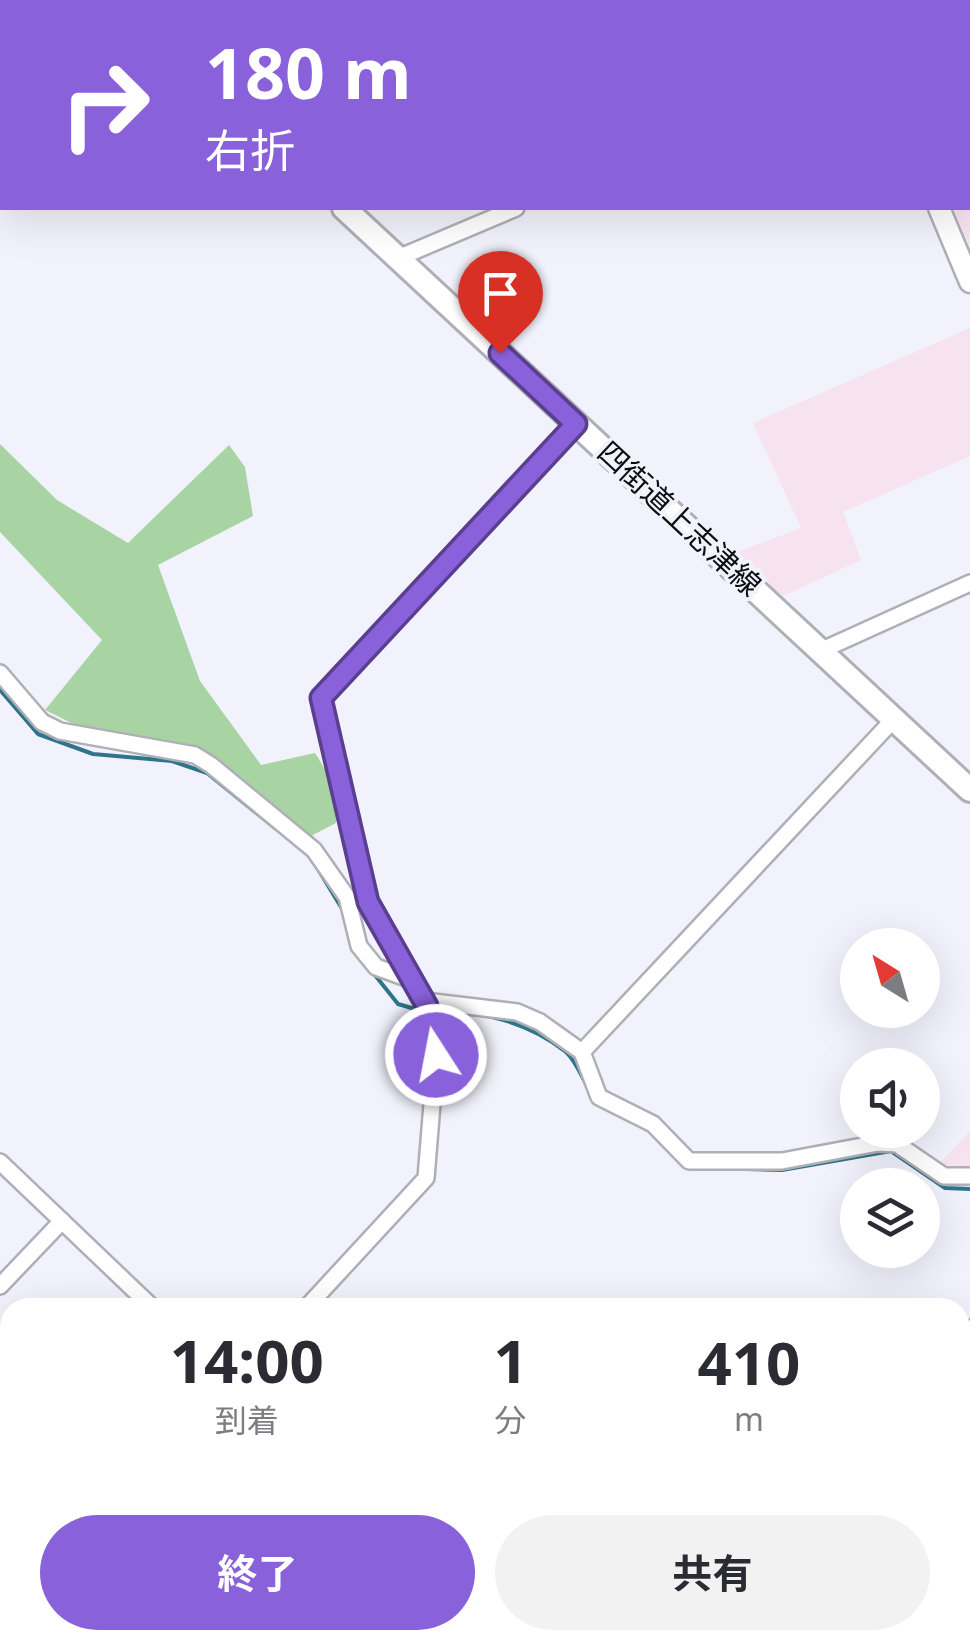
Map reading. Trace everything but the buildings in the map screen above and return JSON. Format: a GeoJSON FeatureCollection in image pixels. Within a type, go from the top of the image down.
{"type":"FeatureCollection","features":[{"type":"Feature","properties":{"kind":"main road","name":"四街道上志津線"},"geometry":{"type":"LineString","coordinates":[[346,210],[970,790]]}},
{"type":"Feature","properties":{"kind":"street"},"geometry":{"type":"LineString","coordinates":[[398,258],[511,210]]}},
{"type":"Feature","properties":{"kind":"street"},"geometry":{"type":"LineString","coordinates":[[940,210],[970,282]]}},
{"type":"Feature","properties":{"kind":"street"},"geometry":{"type":"LineString","coordinates":[[315,1298],[426,1178],[436,1055],[426,1004],[368,902],[321,698],[576,424]]}},
{"type":"Feature","properties":{"kind":"street"},"geometry":{"type":"LineString","coordinates":[[820,651],[970,583]]}},
{"type":"Feature","properties":{"kind":"street"},"geometry":{"type":"LineString","coordinates":[[0,673],[42,722],[60,731],[195,756],[211,765],[314,850],[347,897],[359,946],[376,968],[412,980]]}},
{"type":"Feature","properties":{"kind":"street"},"geometry":{"type":"LineString","coordinates":[[582,1052],[894,719]]}},
{"type":"Feature","properties":{"kind":"street"},"geometry":{"type":"LineString","coordinates":[[426,1004],[516,1012],[540,1022],[582,1052],[599,1097],[653,1124],[689,1160],[782,1161],[878,1143],[897,1144],[944,1176],[970,1176]]}},
{"type":"Feature","properties":{"kind":"street"},"geometry":{"type":"LineString","coordinates":[[0,1162],[143,1298]]}},
{"type":"Feature","properties":{"kind":"street"},"geometry":{"type":"LineString","coordinates":[[0,1286],[62,1221]]}},
{"type":"Feature","properties":{"kind":"shaded area"},"geometry":{"type":"Polygon","coordinates":[[[951,210],[970,210],[970,257],[951,210]]]}},
{"type":"Feature","properties":{"kind":"shaded area"},"geometry":{"type":"Polygon","coordinates":[[[970,328],[970,456],[843,512],[861,560],[781,597],[732,554],[801,528],[753,423],[970,328]]]}},
{"type":"Feature","properties":{"kind":"shaded area"},"geometry":{"type":"Polygon","coordinates":[[[970,1131],[970,1168],[939,1164],[970,1131]]]}},
{"type":"Feature","properties":{"kind":"green space"},"geometry":{"type":"Polygon","coordinates":[[[0,444],[57,500],[128,543],[229,445],[245,467],[253,516],[158,565],[200,681],[261,765],[315,753],[336,795],[336,823],[309,837],[204,749],[104,739],[45,710],[102,640],[0,532],[0,444]]]}},
{"type":"Feature","properties":{"kind":"waterway"},"geometry":{"type":"LineString","coordinates":[[0,690],[38,734],[93,754],[172,761],[207,773],[275,828]]}},
{"type":"Feature","properties":{"kind":"waterway"},"geometry":{"type":"LineString","coordinates":[[310,856],[344,912]]}},
{"type":"Feature","properties":{"kind":"waterway"},"geometry":{"type":"LineString","coordinates":[[351,945],[398,1004],[422,1011]]}},
{"type":"Feature","properties":{"kind":"waterway"},"geometry":{"type":"LineString","coordinates":[[431,1014],[484,1015],[519,1025],[569,1055],[587,1086]]}},
{"type":"Feature","properties":{"kind":"waterway"},"geometry":{"type":"LineString","coordinates":[[708,1168],[782,1170],[891,1151],[945,1188],[970,1189]]}},
{"type":"Feature","properties":{"kind":"route"},"geometry":{"type":"LineString","coordinates":[[436,1055],[427,1006],[368,902],[321,698],[576,424],[500,353]]}}]}
